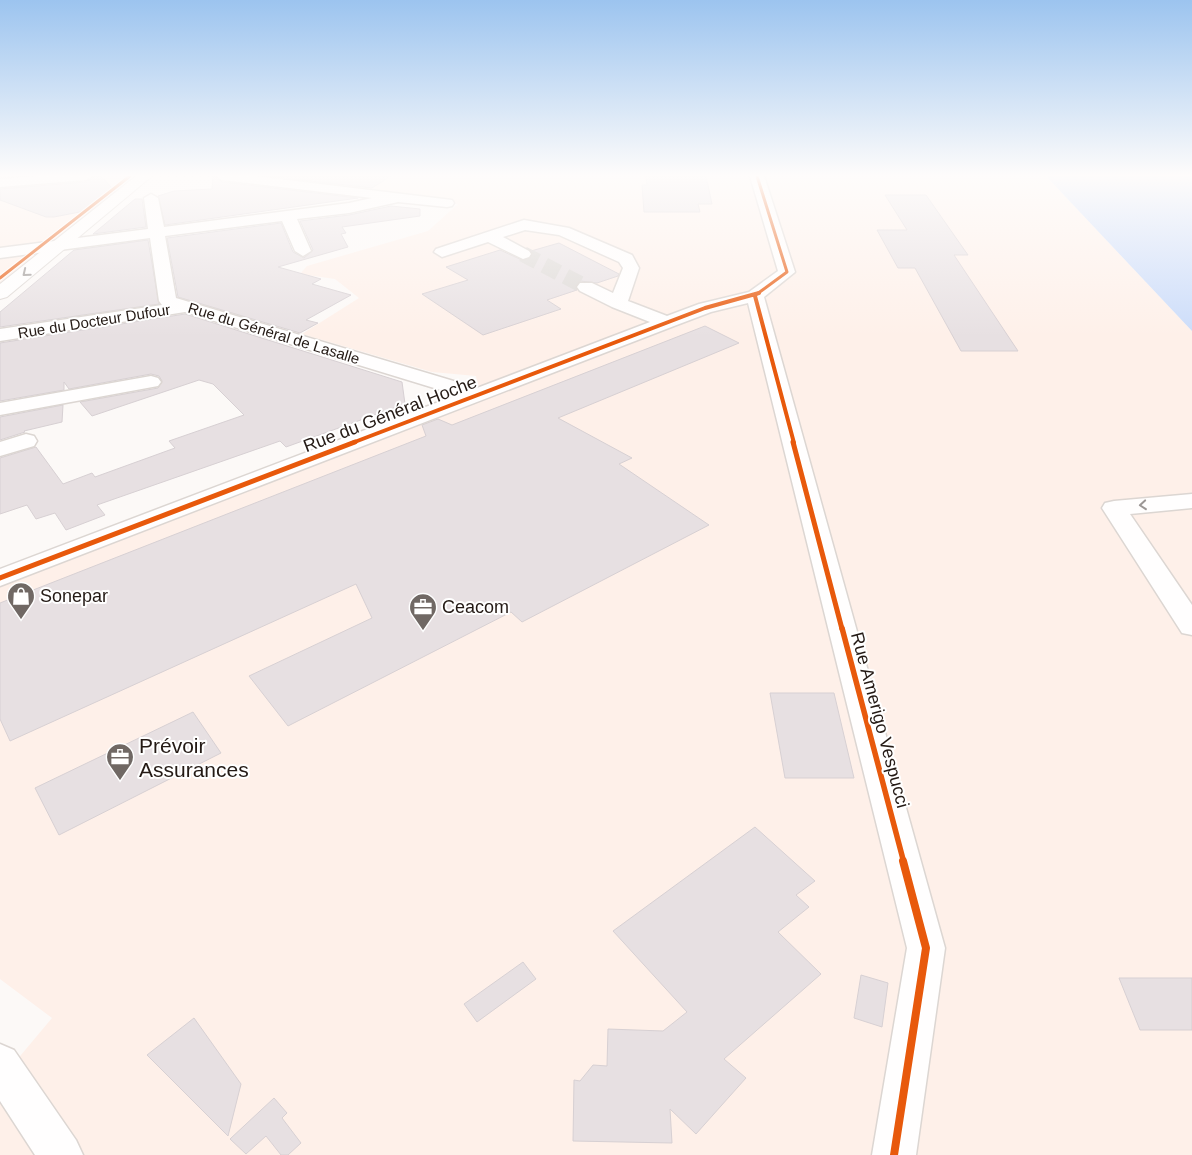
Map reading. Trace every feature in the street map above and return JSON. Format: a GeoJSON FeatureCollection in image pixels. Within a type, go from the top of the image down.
{"type":"FeatureCollection","features":[{"type":"Feature","properties":{"kind":"main road"},"geometry":{"type":"LineString","coordinates":[[0,293],[79,230]]}},
{"type":"Feature","properties":{"kind":"street","name":"Rue du Général de Lasalle"},"geometry":{"type":"LineString","coordinates":[[156,230],[168,301],[479,395]]}},
{"type":"Feature","properties":{"kind":"street"},"geometry":{"type":"LineString","coordinates":[[0,253],[179,230]]}},
{"type":"Feature","properties":{"kind":"street"},"geometry":{"type":"LineString","coordinates":[[294,230],[303,250]]}},
{"type":"Feature","properties":{"kind":"street"},"geometry":{"type":"LineString","coordinates":[[442,252],[492,237],[506,230]]}},
{"type":"Feature","properties":{"kind":"street"},"geometry":{"type":"LineString","coordinates":[[556,230],[563,231],[626,259],[631,268],[618,303]]}},
{"type":"Feature","properties":{"kind":"street","name":"Rue du Général Hoche"},"geometry":{"type":"LineString","coordinates":[[0,578],[666,322],[705,308],[755,296],[787,272],[774,230]]}},
{"type":"Feature","properties":{"kind":"street"},"geometry":{"type":"LineString","coordinates":[[492,237],[523,254]]}},
{"type":"Feature","properties":{"kind":"street"},"geometry":{"type":"LineString","coordinates":[[586,287],[618,303],[666,322]]}},
{"type":"Feature","properties":{"kind":"street","name":"Rue Amerigo Vespucci"},"geometry":{"type":"LineString","coordinates":[[755,296],[926,948],[894,1155]]}},
{"type":"Feature","properties":{"kind":"street","name":"Rue du Docteur Dufour"},"geometry":{"type":"LineString","coordinates":[[0,335],[188,306]]}},
{"type":"Feature","properties":{"kind":"street"},"geometry":{"type":"LineString","coordinates":[[0,408],[151,382]]}},
{"type":"Feature","properties":{"kind":"street"},"geometry":{"type":"LineString","coordinates":[[0,449],[26,440]]}},
{"type":"Feature","properties":{"kind":"street"},"geometry":{"type":"LineString","coordinates":[[1192,501],[1114,508],[1192,626]]}},
{"type":"Feature","properties":{"kind":"street"},"geometry":{"type":"LineString","coordinates":[[0,1064],[61,1155]]}},
{"type":"Feature","properties":{"kind":"shaded area"},"geometry":{"type":"Polygon","coordinates":[[[0,230],[78,230],[0,293],[0,230]]]}},
{"type":"Feature","properties":{"kind":"shaded area"},"geometry":{"type":"Polygon","coordinates":[[[1097,230],[1192,331],[1192,1155],[0,1155],[0,1080],[52,1018],[0,979],[0,578],[479,395],[476,376],[432,372],[302,334],[359,298],[335,279],[300,274],[307,266],[428,231],[1097,230]]]}},
{"type":"Feature","properties":{"kind":"water"},"geometry":{"type":"Polygon","coordinates":[[[1097,230],[1192,230],[1192,331],[1097,230]]]}},
{"type":"Feature","properties":{"kind":"building"},"geometry":{"type":"Polygon","coordinates":[[[98,230],[124,230],[93,234],[98,230]]]}},
{"type":"Feature","properties":{"kind":"building"},"geometry":{"type":"Polygon","coordinates":[[[229,230],[284,230],[293,252],[304,258],[313,250],[304,230],[344,230],[346,233],[341,234],[348,247],[278,267],[321,279],[312,284],[351,295],[306,320],[318,323],[300,333],[178,297],[167,238],[229,230]]]}},
{"type":"Feature","properties":{"kind":"building"},"geometry":{"type":"Polygon","coordinates":[[[877,230],[950,230],[968,255],[954,255],[1018,351],[961,351],[915,268],[898,268],[877,230]]]}},
{"type":"Feature","properties":{"kind":"building"},"geometry":{"type":"Polygon","coordinates":[[[148,240],[159,304],[0,327],[0,312],[74,250],[148,240]]]}},
{"type":"Feature","properties":{"kind":"building"},"geometry":{"type":"Polygon","coordinates":[[[559,243],[619,274],[618,276],[597,283],[580,281],[576,286],[577,290],[547,300],[561,309],[483,335],[422,294],[468,280],[446,267],[500,250],[524,261],[531,258],[531,251],[559,243]]]}},
{"type":"Feature","properties":{"kind":"building"},"geometry":{"type":"Polygon","coordinates":[[[185,314],[402,382],[405,404],[286,447],[280,441],[97,505],[105,515],[66,530],[55,513],[36,519],[27,505],[0,514],[0,458],[36,447],[63,484],[92,473],[95,477],[175,448],[169,441],[244,415],[213,384],[199,380],[92,416],[80,402],[158,388],[162,381],[159,376],[151,374],[69,389],[64,382],[64,390],[0,401],[0,343],[185,314]]]}},
{"type":"Feature","properties":{"kind":"building"},"geometry":{"type":"Polygon","coordinates":[[[705,326],[739,343],[558,418],[632,458],[619,464],[709,525],[522,622],[511,612],[288,726],[249,676],[372,618],[356,584],[10,741],[0,719],[0,603],[426,436],[422,425],[438,419],[452,425],[705,326]]]}},
{"type":"Feature","properties":{"kind":"building"},"geometry":{"type":"Polygon","coordinates":[[[63,405],[62,422],[24,431],[0,440],[0,417],[63,405]]]}},
{"type":"Feature","properties":{"kind":"building"},"geometry":{"type":"Polygon","coordinates":[[[770,693],[834,693],[854,778],[785,778],[770,693]]]}},
{"type":"Feature","properties":{"kind":"building"},"geometry":{"type":"Polygon","coordinates":[[[193,712],[221,753],[59,835],[35,788],[193,712]]]}},
{"type":"Feature","properties":{"kind":"building"},"geometry":{"type":"Polygon","coordinates":[[[755,827],[815,881],[796,895],[809,907],[778,932],[821,974],[724,1059],[746,1078],[696,1134],[670,1109],[672,1143],[573,1141],[574,1080],[580,1081],[593,1065],[607,1066],[608,1029],[663,1031],[687,1012],[613,931],[755,827]]]}},
{"type":"Feature","properties":{"kind":"building"},"geometry":{"type":"Polygon","coordinates":[[[523,962],[536,979],[477,1022],[464,1004],[523,962]]]}},
{"type":"Feature","properties":{"kind":"building"},"geometry":{"type":"Polygon","coordinates":[[[861,975],[888,983],[882,1027],[854,1018],[861,975]]]}},
{"type":"Feature","properties":{"kind":"building"},"geometry":{"type":"Polygon","coordinates":[[[1119,978],[1192,978],[1192,1030],[1140,1030],[1119,978]]]}},
{"type":"Feature","properties":{"kind":"building"},"geometry":{"type":"Polygon","coordinates":[[[194,1018],[241,1084],[228,1136],[147,1055],[194,1018]]]}},
{"type":"Feature","properties":{"kind":"building"},"geometry":{"type":"Polygon","coordinates":[[[274,1098],[287,1113],[282,1118],[301,1143],[288,1155],[281,1155],[266,1136],[246,1154],[230,1139],[274,1098]]]}},
{"type":"Feature","properties":{"kind":"tunnel"},"geometry":{"type":"LineString","coordinates":[[523,254],[586,287]]}},
{"type":"Feature","properties":{"kind":"cycle path"},"geometry":{"type":"LineString","coordinates":[[0,278],[61,230]]}},
{"type":"Feature","properties":{"kind":"cycle path"},"geometry":{"type":"LineString","coordinates":[[0,578],[667,322],[705,308],[755,296],[787,272],[774,230]]}},
{"type":"Feature","properties":{"kind":"cycle path"},"geometry":{"type":"LineString","coordinates":[[755,296],[926,948],[894,1155]]}},
{"type":"Feature","properties":{"kind":"place","name":"Sonepar"},"geometry":{"type":"Point","coordinates":[21,620]}},
{"type":"Feature","properties":{"kind":"place","name":"Ceacom"},"geometry":{"type":"Point","coordinates":[423,631]}},
{"type":"Feature","properties":{"kind":"place","name":"Prévoir Assurances"},"geometry":{"type":"Point","coordinates":[120,781]}}]}
